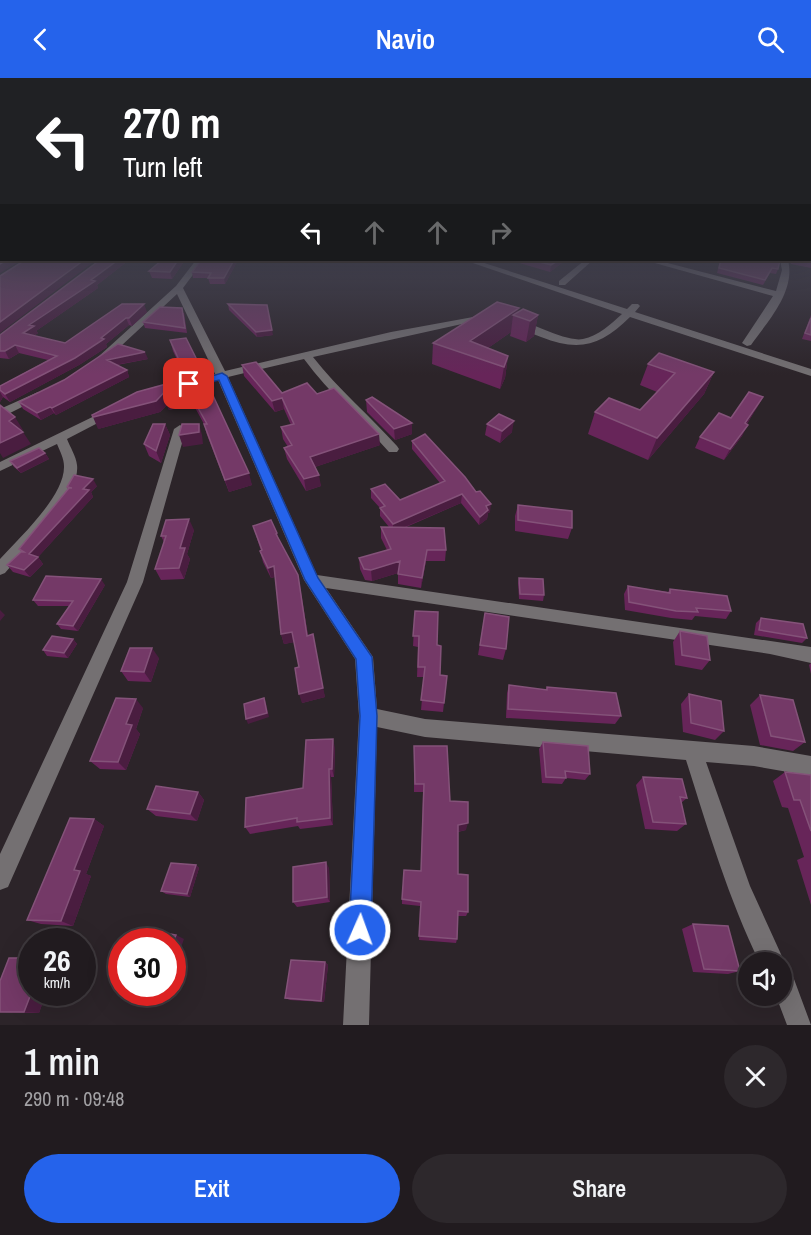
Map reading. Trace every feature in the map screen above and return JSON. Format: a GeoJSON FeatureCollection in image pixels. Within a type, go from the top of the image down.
{"type":"FeatureCollection","features":[{"type":"Feature","properties":{"kind":"street"},"geometry":{"type":"LineString","coordinates":[[557,287],[811,364]]}},
{"type":"Feature","properties":{"kind":"street"},"geometry":{"type":"LineString","coordinates":[[573,287],[811,373]]}},
{"type":"Feature","properties":{"kind":"street"},"geometry":{"type":"LineString","coordinates":[[750,287],[779,295]]}},
{"type":"Feature","properties":{"kind":"street"},"geometry":{"type":"LineString","coordinates":[[747,343],[779,295],[781,287]]}},
{"type":"Feature","properties":{"kind":"street"},"geometry":{"type":"LineString","coordinates":[[90,364],[110,352],[179,288],[222,376],[312,580],[364,657],[368,716],[356,1025]]}},
{"type":"Feature","properties":{"kind":"street"},"geometry":{"type":"LineString","coordinates":[[506,318],[544,333],[579,343],[595,339],[632,310]]}},
{"type":"Feature","properties":{"kind":"street"},"geometry":{"type":"LineString","coordinates":[[173,388],[391,335],[493,317]]}},
{"type":"Feature","properties":{"kind":"street"},"geometry":{"type":"LineString","coordinates":[[306,355],[330,386],[360,412],[393,449]]}},
{"type":"Feature","properties":{"kind":"street"},"geometry":{"type":"LineString","coordinates":[[0,414],[52,388]]}},
{"type":"Feature","properties":{"kind":"street"},"geometry":{"type":"LineString","coordinates":[[0,467],[127,404]]}},
{"type":"Feature","properties":{"kind":"street"},"geometry":{"type":"LineString","coordinates":[[0,879],[135,582],[180,429]]}},
{"type":"Feature","properties":{"kind":"street"},"geometry":{"type":"LineString","coordinates":[[0,569],[59,500],[68,483],[71,466],[60,437]]}},
{"type":"Feature","properties":{"kind":"street"},"geometry":{"type":"LineString","coordinates":[[312,580],[770,647],[811,655]]}},
{"type":"Feature","properties":{"kind":"street"},"geometry":{"type":"LineString","coordinates":[[368,716],[425,728],[754,756],[811,766]]}},
{"type":"Feature","properties":{"kind":"street"},"geometry":{"type":"LineString","coordinates":[[693,752],[731,866],[766,952]]}},
{"type":"Feature","properties":{"kind":"street"},"geometry":{"type":"LineString","coordinates":[[792,1005],[800,1025]]}},
{"type":"Feature","properties":{"kind":"building"},"geometry":{"type":"Polygon","coordinates":[[[0,287],[47,287],[0,322],[0,287]]]}},
{"type":"Feature","properties":{"kind":"building"},"geometry":{"type":"Polygon","coordinates":[[[64,287],[86,287],[29,325],[34,326],[23,333],[65,343],[122,304],[144,304],[101,338],[104,339],[75,358],[5,394],[0,390],[0,386],[57,356],[15,345],[5,351],[0,351],[0,335],[64,287]]]}},
{"type":"Feature","properties":{"kind":"building"},"geometry":{"type":"Polygon","coordinates":[[[497,302],[519,308],[470,341],[508,356],[504,367],[433,343],[497,302]]]}},
{"type":"Feature","properties":{"kind":"building"},"geometry":{"type":"Polygon","coordinates":[[[228,304],[267,305],[272,330],[256,332],[228,304]]]}},
{"type":"Feature","properties":{"kind":"building"},"geometry":{"type":"Polygon","coordinates":[[[160,307],[182,308],[185,328],[143,322],[160,307]]]}},
{"type":"Feature","properties":{"kind":"building"},"geometry":{"type":"Polygon","coordinates":[[[523,309],[538,315],[530,321],[513,315],[523,309]]]}},
{"type":"Feature","properties":{"kind":"building"},"geometry":{"type":"Polygon","coordinates":[[[811,318],[811,335],[805,333],[811,318]]]}},
{"type":"Feature","properties":{"kind":"building"},"geometry":{"type":"Polygon","coordinates":[[[186,338],[199,364],[183,369],[170,340],[186,338]]]}},
{"type":"Feature","properties":{"kind":"building"},"geometry":{"type":"Polygon","coordinates":[[[118,344],[145,352],[107,360],[127,370],[52,408],[37,413],[19,402],[64,380],[118,344]]]}},
{"type":"Feature","properties":{"kind":"building"},"geometry":{"type":"Polygon","coordinates":[[[659,353],[714,372],[657,438],[595,412],[609,398],[640,410],[675,373],[648,364],[659,353]]]}},
{"type":"Feature","properties":{"kind":"building"},"geometry":{"type":"Polygon","coordinates":[[[256,362],[282,393],[307,383],[317,394],[334,388],[379,434],[310,457],[319,475],[304,479],[284,448],[292,445],[281,427],[294,424],[282,398],[272,401],[242,365],[256,362]]]}},
{"type":"Feature","properties":{"kind":"building"},"geometry":{"type":"Polygon","coordinates":[[[203,374],[249,473],[225,480],[204,424],[207,424],[189,392],[165,399],[171,385],[156,401],[93,417],[92,415],[137,392],[203,374]]]}},
{"type":"Feature","properties":{"kind":"building"},"geometry":{"type":"Polygon","coordinates":[[[749,392],[763,397],[745,423],[748,425],[730,449],[700,437],[719,413],[731,418],[749,392]]]}},
{"type":"Feature","properties":{"kind":"building"},"geometry":{"type":"Polygon","coordinates":[[[372,397],[412,423],[394,429],[366,400],[372,397]]]}},
{"type":"Feature","properties":{"kind":"building"},"geometry":{"type":"Polygon","coordinates":[[[0,405],[15,417],[9,421],[23,432],[0,443],[0,405]]]}},
{"type":"Feature","properties":{"kind":"building"},"geometry":{"type":"Polygon","coordinates":[[[499,414],[514,421],[502,431],[487,424],[499,414]]]}},
{"type":"Feature","properties":{"kind":"building"},"geometry":{"type":"Polygon","coordinates":[[[153,424],[165,424],[156,451],[144,444],[153,424]]]}},
{"type":"Feature","properties":{"kind":"building"},"geometry":{"type":"Polygon","coordinates":[[[182,424],[199,424],[199,432],[179,435],[182,424]]]}},
{"type":"Feature","properties":{"kind":"building"},"geometry":{"type":"Polygon","coordinates":[[[425,434],[476,492],[480,491],[491,504],[486,506],[488,510],[480,517],[462,494],[393,524],[380,508],[385,506],[371,489],[385,484],[400,500],[445,481],[412,441],[425,434]]]}},
{"type":"Feature","properties":{"kind":"building"},"geometry":{"type":"Polygon","coordinates":[[[39,448],[45,453],[17,468],[10,461],[39,448]]]}},
{"type":"Feature","properties":{"kind":"building"},"geometry":{"type":"Polygon","coordinates":[[[74,475],[93,479],[83,489],[89,490],[29,554],[38,557],[24,570],[7,565],[21,552],[24,552],[19,549],[69,488],[72,488],[67,487],[74,475]]]}},
{"type":"Feature","properties":{"kind":"building"},"geometry":{"type":"Polygon","coordinates":[[[518,505],[572,511],[572,528],[518,520],[518,505]]]}},
{"type":"Feature","properties":{"kind":"building"},"geometry":{"type":"Polygon","coordinates":[[[189,519],[180,548],[185,548],[179,568],[155,569],[166,536],[161,536],[166,520],[189,519]]]}},
{"type":"Feature","properties":{"kind":"building"},"geometry":{"type":"Polygon","coordinates":[[[271,520],[298,575],[307,636],[313,634],[323,688],[299,694],[295,668],[299,667],[292,632],[281,634],[274,566],[268,568],[260,551],[262,550],[253,526],[271,520]]]}},
{"type":"Feature","properties":{"kind":"building"},"geometry":{"type":"Polygon","coordinates":[[[381,527],[444,528],[446,550],[427,550],[422,578],[398,574],[400,561],[371,570],[364,569],[359,558],[391,549],[381,527]]]}},
{"type":"Feature","properties":{"kind":"building"},"geometry":{"type":"Polygon","coordinates":[[[46,576],[101,579],[73,626],[57,624],[73,601],[33,600],[46,576]]]}},
{"type":"Feature","properties":{"kind":"building"},"geometry":{"type":"Polygon","coordinates":[[[519,578],[543,579],[544,595],[520,594],[519,578]]]}},
{"type":"Feature","properties":{"kind":"building"},"geometry":{"type":"Polygon","coordinates":[[[628,586],[670,593],[670,589],[727,596],[731,611],[696,608],[698,612],[676,611],[629,602],[628,586]]]}},
{"type":"Feature","properties":{"kind":"building"},"geometry":{"type":"Polygon","coordinates":[[[415,611],[438,612],[437,645],[441,646],[440,675],[447,676],[444,703],[421,700],[425,667],[418,667],[419,636],[413,636],[415,611]]]}},
{"type":"Feature","properties":{"kind":"building"},"geometry":{"type":"Polygon","coordinates":[[[485,613],[509,617],[506,649],[480,645],[485,613]]]}},
{"type":"Feature","properties":{"kind":"building"},"geometry":{"type":"Polygon","coordinates":[[[761,618],[803,624],[807,638],[759,630],[761,618]]]}},
{"type":"Feature","properties":{"kind":"building"},"geometry":{"type":"Polygon","coordinates":[[[680,631],[707,636],[710,660],[682,655],[680,631]]]}},
{"type":"Feature","properties":{"kind":"building"},"geometry":{"type":"Polygon","coordinates":[[[52,636],[73,639],[64,653],[43,650],[52,636]]]}},
{"type":"Feature","properties":{"kind":"building"},"geometry":{"type":"Polygon","coordinates":[[[130,648],[152,648],[144,672],[121,671],[130,648]]]}},
{"type":"Feature","properties":{"kind":"building"},"geometry":{"type":"Polygon","coordinates":[[[509,685],[547,690],[547,687],[616,693],[621,716],[508,709],[509,685]]]}},
{"type":"Feature","properties":{"kind":"building"},"geometry":{"type":"Polygon","coordinates":[[[689,694],[721,701],[724,731],[691,723],[689,694]]]}},
{"type":"Feature","properties":{"kind":"building"},"geometry":{"type":"Polygon","coordinates":[[[760,695],[793,700],[805,742],[771,736],[760,695]]]}},
{"type":"Feature","properties":{"kind":"building"},"geometry":{"type":"Polygon","coordinates":[[[116,698],[136,699],[126,724],[132,725],[118,762],[90,761],[116,698]]]}},
{"type":"Feature","properties":{"kind":"building"},"geometry":{"type":"Polygon","coordinates":[[[264,698],[267,713],[246,719],[244,704],[264,698]]]}},
{"type":"Feature","properties":{"kind":"building"},"geometry":{"type":"Polygon","coordinates":[[[333,739],[332,769],[329,769],[330,818],[297,822],[297,818],[245,827],[246,798],[303,788],[306,740],[333,739]]]}},
{"type":"Feature","properties":{"kind":"building"},"geometry":{"type":"Polygon","coordinates":[[[543,742],[588,746],[590,774],[565,771],[566,778],[546,777],[543,742]]]}},
{"type":"Feature","properties":{"kind":"building"},"geometry":{"type":"Polygon","coordinates":[[[414,746],[447,746],[450,801],[468,802],[468,823],[458,825],[458,874],[468,875],[468,912],[458,911],[457,939],[419,936],[421,902],[402,899],[404,870],[421,871],[424,784],[415,784],[414,746]]]}},
{"type":"Feature","properties":{"kind":"building"},"geometry":{"type":"Polygon","coordinates":[[[785,772],[811,775],[811,831],[800,800],[794,800],[785,772]]]}},
{"type":"Feature","properties":{"kind":"building"},"geometry":{"type":"Polygon","coordinates":[[[643,777],[682,779],[687,798],[680,797],[686,824],[653,822],[643,777]]]}},
{"type":"Feature","properties":{"kind":"building"},"geometry":{"type":"Polygon","coordinates":[[[156,786],[198,792],[190,814],[147,809],[156,786]]]}},
{"type":"Feature","properties":{"kind":"building"},"geometry":{"type":"Polygon","coordinates":[[[70,818],[94,819],[74,870],[80,871],[61,921],[27,920],[70,818]]]}},
{"type":"Feature","properties":{"kind":"building"},"geometry":{"type":"Polygon","coordinates":[[[326,862],[327,897],[293,902],[293,867],[326,862]]]}},
{"type":"Feature","properties":{"kind":"building"},"geometry":{"type":"Polygon","coordinates":[[[171,863],[196,865],[187,894],[161,891],[171,863]]]}},
{"type":"Feature","properties":{"kind":"building"},"geometry":{"type":"Polygon","coordinates":[[[693,924],[728,926],[738,971],[704,969],[693,924]]]}},
{"type":"Feature","properties":{"kind":"building"},"geometry":{"type":"Polygon","coordinates":[[[9,958],[18,958],[18,1006],[26,1006],[24,1012],[0,1012],[0,981],[9,958]]]}},
{"type":"Feature","properties":{"kind":"building"},"geometry":{"type":"Polygon","coordinates":[[[291,960],[325,962],[321,1001],[285,998],[291,960]]]}},
{"type":"Feature","properties":{"kind":"route"},"geometry":{"type":"LineString","coordinates":[[189,384],[222,376],[312,580],[364,657],[368,716],[360,930]]}}]}
